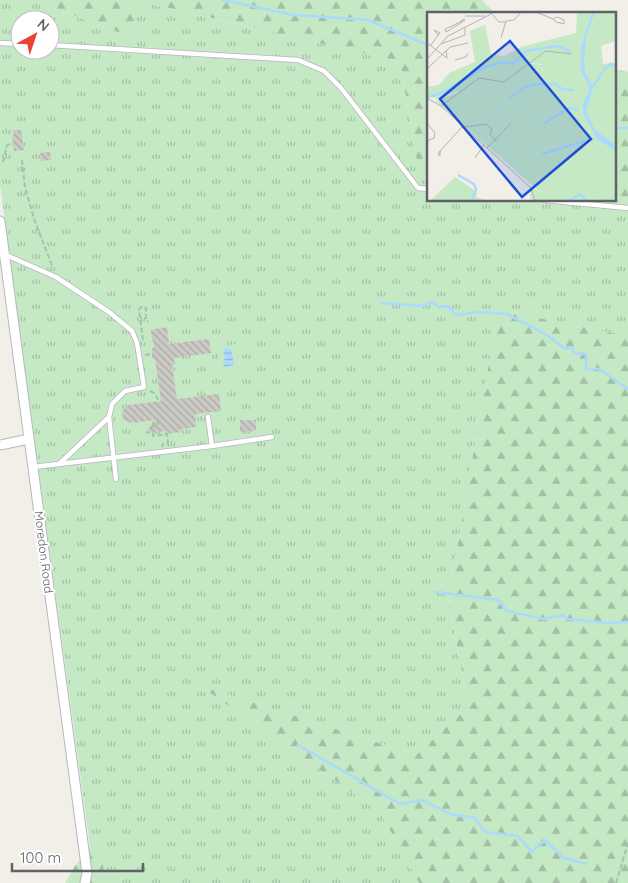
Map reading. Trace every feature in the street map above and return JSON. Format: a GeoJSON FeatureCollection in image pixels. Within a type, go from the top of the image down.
{"type":"FeatureCollection","features":[{"type":"Feature","properties":{"kind":"street","name":"Moredon Road"},"geometry":{"type":"LineString","coordinates":[[0,221],[87,873],[85,883]]}},
{"type":"Feature","properties":{"kind":"street"},"geometry":{"type":"LineString","coordinates":[[0,446],[29,439]]}},
{"type":"Feature","properties":{"kind":"lane"},"geometry":{"type":"LineString","coordinates":[[60,47],[298,60],[324,71],[341,88],[418,188],[427,189]]}},
{"type":"Feature","properties":{"kind":"lane"},"geometry":{"type":"LineString","coordinates":[[554,201],[628,208]]}},
{"type":"Feature","properties":{"kind":"lane"},"geometry":{"type":"LineString","coordinates":[[4,255],[56,277],[109,312],[132,331],[137,343],[144,387],[125,391],[112,404],[109,417],[116,479]]}},
{"type":"Feature","properties":{"kind":"lane"},"geometry":{"type":"LineString","coordinates":[[59,464],[109,417]]}},
{"type":"Feature","properties":{"kind":"lane"},"geometry":{"type":"LineString","coordinates":[[208,417],[212,446]]}},
{"type":"Feature","properties":{"kind":"lane"},"geometry":{"type":"LineString","coordinates":[[33,467],[272,437]]}},
{"type":"Feature","properties":{"kind":"path"},"geometry":{"type":"LineString","coordinates":[[3,162],[8,144],[13,144]]}},
{"type":"Feature","properties":{"kind":"path"},"geometry":{"type":"LineString","coordinates":[[22,160],[25,187],[34,219],[56,277]]}},
{"type":"Feature","properties":{"kind":"path"},"geometry":{"type":"LineString","coordinates":[[144,346],[139,310],[141,306],[146,308],[146,320],[148,322]]}},
{"type":"Feature","properties":{"kind":"path"},"geometry":{"type":"LineString","coordinates":[[142,355],[152,354]]}},
{"type":"Feature","properties":{"kind":"path"},"geometry":{"type":"LineString","coordinates":[[148,391],[154,393],[159,401]]}},
{"type":"Feature","properties":{"kind":"path"},"geometry":{"type":"LineString","coordinates":[[152,428],[153,425],[160,423],[162,418]]}},
{"type":"Feature","properties":{"kind":"path"},"geometry":{"type":"LineString","coordinates":[[153,433],[153,436],[166,434],[168,443],[163,444],[162,452]]}},
{"type":"Feature","properties":{"kind":"path"},"geometry":{"type":"LineString","coordinates":[[616,883],[628,843]]}},
{"type":"Feature","properties":{"kind":"green space"},"geometry":{"type":"Polygon","coordinates":[[[0,0],[33,0],[59,10],[10,10],[10,60],[60,60],[60,10],[131,37],[138,1],[400,62],[420,179],[427,180],[427,201],[616,201],[616,196],[628,198],[628,336],[498,311],[448,601],[469,706],[416,755],[201,686],[380,812],[419,883],[106,883],[100,848],[90,847],[0,185],[0,0]]]}},
{"type":"Feature","properties":{"kind":"green space"},"geometry":{"type":"Polygon","coordinates":[[[33,0],[482,0],[494,12],[427,12],[427,180],[420,179],[400,62],[139,1],[131,37],[33,0]]]}},
{"type":"Feature","properties":{"kind":"green space"},"geometry":{"type":"Polygon","coordinates":[[[616,69],[628,72],[628,198],[616,196],[616,69]]]}},
{"type":"Feature","properties":{"kind":"green space"},"geometry":{"type":"Polygon","coordinates":[[[498,310],[628,336],[628,883],[419,883],[380,812],[199,685],[416,755],[469,706],[448,601],[498,310]]]}},
{"type":"Feature","properties":{"kind":"green space"},"geometry":{"type":"Polygon","coordinates":[[[236,344],[240,375],[222,377],[217,347],[236,344]]]}},
{"type":"Feature","properties":{"kind":"green space"},"geometry":{"type":"Polygon","coordinates":[[[90,847],[100,847],[106,883],[65,883],[75,866],[90,847]]]}},
{"type":"Feature","properties":{"kind":"water"},"geometry":{"type":"Polygon","coordinates":[[[231,348],[234,365],[224,367],[223,349],[231,348]]]}},
{"type":"Feature","properties":{"kind":"building"},"geometry":{"type":"Polygon","coordinates":[[[13,130],[21,130],[24,150],[14,151],[13,130]]]}},
{"type":"Feature","properties":{"kind":"building"},"geometry":{"type":"Polygon","coordinates":[[[50,152],[51,160],[41,161],[40,153],[50,152]]]}},
{"type":"Feature","properties":{"kind":"building"},"geometry":{"type":"Polygon","coordinates":[[[167,327],[169,344],[209,339],[211,353],[174,358],[175,365],[172,365],[177,399],[219,394],[221,411],[195,414],[196,427],[181,429],[181,432],[165,434],[165,431],[145,434],[154,420],[132,423],[123,420],[122,411],[129,405],[161,401],[155,359],[153,359],[152,354],[152,348],[154,348],[151,330],[167,327]]]}},
{"type":"Feature","properties":{"kind":"building"},"geometry":{"type":"Polygon","coordinates":[[[240,420],[256,420],[256,431],[240,432],[240,420]]]}},
{"type":"Feature","properties":{"kind":"waterway"},"geometry":{"type":"LineString","coordinates":[[222,0],[294,15],[368,20],[427,45]]}},
{"type":"Feature","properties":{"kind":"waterway"},"geometry":{"type":"LineString","coordinates":[[616,128],[628,128]]}},
{"type":"Feature","properties":{"kind":"waterway"},"geometry":{"type":"LineString","coordinates":[[382,303],[422,306],[432,302],[439,307],[448,306],[456,315],[480,312],[507,314],[547,335],[564,348],[571,348],[575,353],[586,354],[586,369],[599,369],[628,389]]}},
{"type":"Feature","properties":{"kind":"waterway"},"geometry":{"type":"LineString","coordinates":[[436,592],[498,600],[507,611],[544,619],[563,615],[567,619],[609,623],[628,622]]}},
{"type":"Feature","properties":{"kind":"waterway"},"geometry":{"type":"LineString","coordinates":[[298,745],[400,804],[422,800],[450,814],[475,818],[485,832],[518,836],[532,852],[545,840],[564,858],[586,864]]}}]}
